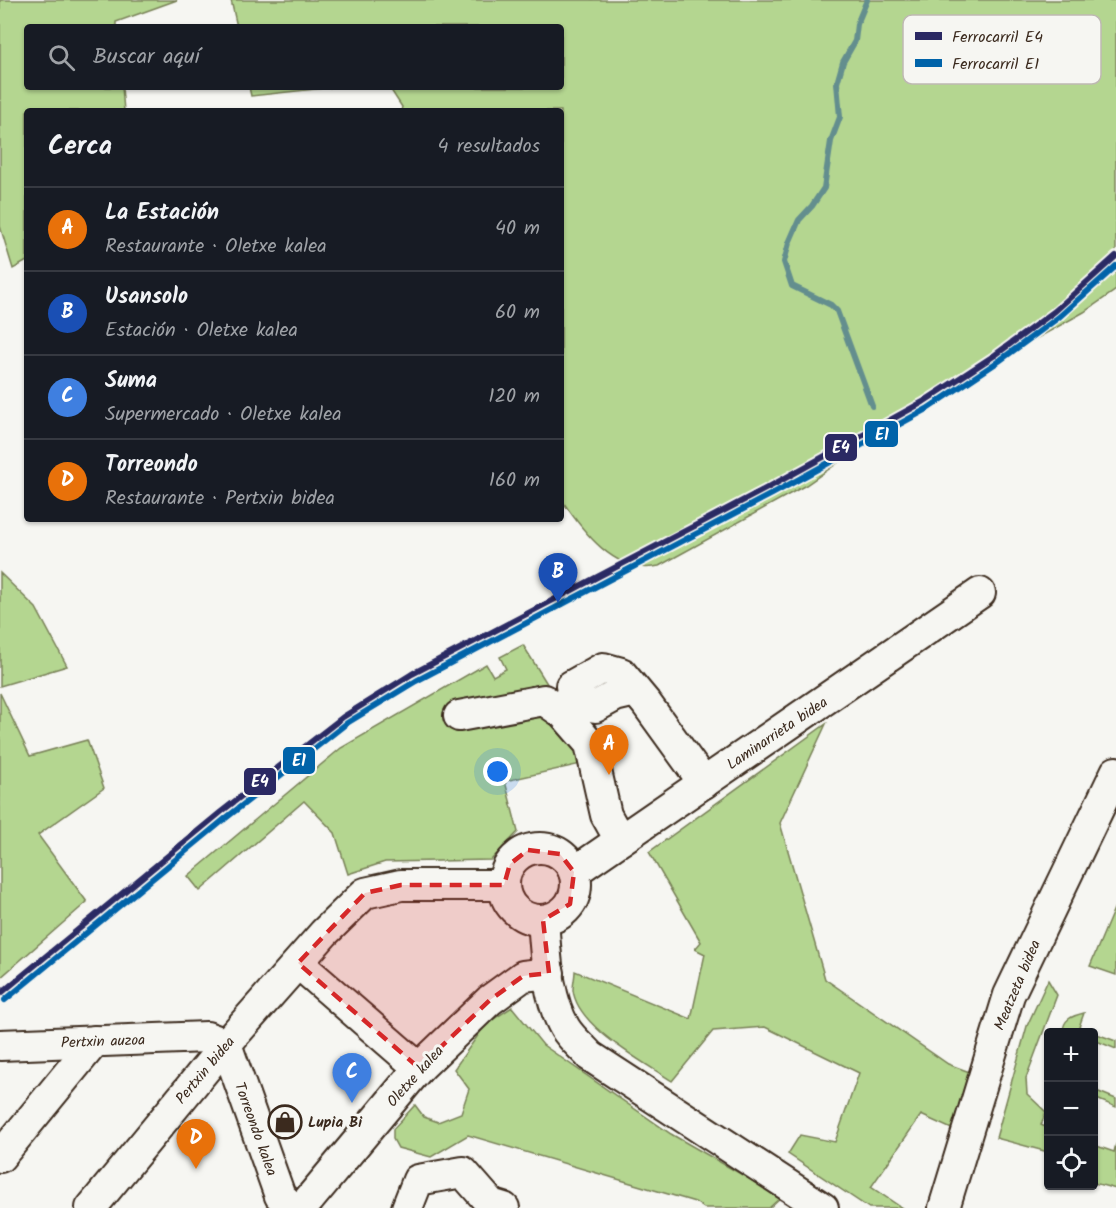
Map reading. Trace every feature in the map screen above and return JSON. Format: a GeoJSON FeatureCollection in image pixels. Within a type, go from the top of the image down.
{"type":"FeatureCollection","features":[{"type":"Feature","properties":{"kind":"street","name":"Laminarrieta bidea"},"geometry":{"type":"LineString","coordinates":[[574,872],[980,593]]}},
{"type":"Feature","properties":{"kind":"street"},"geometry":{"type":"LineString","coordinates":[[636,691],[704,783]]}},
{"type":"Feature","properties":{"kind":"street"},"geometry":{"type":"LineString","coordinates":[[459,716],[544,700],[563,713],[590,744],[606,815],[620,840]]}},
{"type":"Feature","properties":{"kind":"street","name":"Meatzeta bidea"},"geometry":{"type":"LineString","coordinates":[[944,1208],[1010,995],[1116,772]]}},
{"type":"Feature","properties":{"kind":"street"},"geometry":{"type":"LineString","coordinates":[[550,849],[569,862],[574,872],[575,894],[570,904],[563,912],[543,920],[531,919],[521,914],[512,906],[507,897],[504,885],[510,864],[528,850],[550,849]]}},
{"type":"Feature","properties":{"kind":"street","name":"Pertxin bidea"},"geometry":{"type":"LineString","coordinates":[[91,1208],[216,1041],[298,963],[365,893],[401,885],[504,885]]}},
{"type":"Feature","properties":{"kind":"street"},"geometry":{"type":"LineString","coordinates":[[543,920],[549,973],[557,1010],[566,1030],[591,1056],[823,1208]]}},
{"type":"Feature","properties":{"kind":"street"},"geometry":{"type":"LineString","coordinates":[[298,963],[419,1068]]}},
{"type":"Feature","properties":{"kind":"street","name":"Oletxe kalea"},"geometry":{"type":"LineString","coordinates":[[302,1208],[419,1068],[490,1000],[523,976],[549,973]]}},
{"type":"Feature","properties":{"kind":"street"},"geometry":{"type":"LineString","coordinates":[[0,1157],[95,1041]]}},
{"type":"Feature","properties":{"kind":"street","name":"Pertxin auzoa"},"geometry":{"type":"LineString","coordinates":[[0,1045],[95,1041],[216,1041]]}},
{"type":"Feature","properties":{"kind":"street","name":"Torreondo kalea"},"geometry":{"type":"LineString","coordinates":[[216,1041],[280,1196],[293,1208]]}},
{"type":"Feature","properties":{"kind":"street"},"geometry":{"type":"LineString","coordinates":[[407,1208],[418,1180],[463,1172],[491,1204],[504,1208]]}},
{"type":"Feature","properties":{"kind":"highlighted area"},"geometry":{"type":"Polygon","coordinates":[[[528,850],[560,854],[574,872],[570,904],[543,920],[549,973],[523,976],[490,1000],[419,1068],[298,963],[365,893],[401,885],[504,885],[510,864],[528,850]]]}},
{"type":"Feature","properties":{"kind":"green space"},"geometry":{"type":"Polygon","coordinates":[[[0,0],[177,0],[116,22],[116,24],[24,24],[24,90],[122,90],[124,108],[24,108],[24,263],[13,269],[0,226],[0,0]]]}},
{"type":"Feature","properties":{"kind":"green space"},"geometry":{"type":"Polygon","coordinates":[[[231,0],[1116,0],[1116,290],[1084,312],[934,396],[806,485],[659,566],[643,567],[628,564],[601,548],[564,503],[564,108],[402,108],[391,90],[564,90],[564,24],[236,24],[231,0]]]}},
{"type":"Feature","properties":{"kind":"green space"},"geometry":{"type":"Polygon","coordinates":[[[250,90],[306,90],[251,96],[250,90]]]}},
{"type":"Feature","properties":{"kind":"green space"},"geometry":{"type":"Polygon","coordinates":[[[0,573],[36,608],[67,666],[0,686],[0,573]]]}},
{"type":"Feature","properties":{"kind":"green space"},"geometry":{"type":"Polygon","coordinates":[[[523,645],[577,732],[581,764],[505,781],[518,832],[491,860],[385,862],[348,874],[335,833],[304,801],[200,891],[188,876],[341,748],[486,664],[493,676],[506,669],[500,657],[523,645]]]}},
{"type":"Feature","properties":{"kind":"green space"},"geometry":{"type":"Polygon","coordinates":[[[0,693],[30,756],[87,740],[104,788],[38,835],[87,902],[0,978],[0,693]]]}},
{"type":"Feature","properties":{"kind":"green space"},"geometry":{"type":"Polygon","coordinates":[[[826,724],[780,823],[825,979],[948,1064],[975,1074],[956,1131],[921,1115],[871,1187],[902,1208],[869,1208],[788,1154],[800,1135],[835,1142],[859,1073],[765,1027],[713,1031],[672,1081],[629,1054],[599,1030],[577,1004],[573,990],[575,971],[691,1019],[705,954],[695,949],[701,942],[649,852],[826,724]]]}},
{"type":"Feature","properties":{"kind":"green space"},"geometry":{"type":"Polygon","coordinates":[[[1116,904],[1116,975],[1090,966],[1116,904]]]}},
{"type":"Feature","properties":{"kind":"green space"},"geometry":{"type":"Polygon","coordinates":[[[1048,980],[1057,995],[1026,1078],[1027,1094],[1044,1110],[1041,1125],[1044,1126],[1044,1151],[996,1138],[1027,1026],[1048,980]]]}},
{"type":"Feature","properties":{"kind":"green space"},"geometry":{"type":"Polygon","coordinates":[[[512,1007],[543,1045],[671,1134],[781,1197],[769,1208],[704,1208],[695,1202],[468,1135],[431,1157],[398,1148],[393,1139],[393,1129],[415,1105],[424,1117],[438,1122],[461,1113],[469,1089],[454,1069],[486,1024],[512,1007]]]}},
{"type":"Feature","properties":{"kind":"green space"},"geometry":{"type":"Polygon","coordinates":[[[1084,1013],[1079,1027],[1082,1028],[1063,1028],[1069,1019],[1084,1013]]]}},
{"type":"Feature","properties":{"kind":"green space"},"geometry":{"type":"Polygon","coordinates":[[[1098,1034],[1116,1041],[1116,1049],[1098,1042],[1098,1034]]]}},
{"type":"Feature","properties":{"kind":"green space"},"geometry":{"type":"Polygon","coordinates":[[[1098,1092],[1116,1099],[1116,1107],[1098,1100],[1098,1092]]]}},
{"type":"Feature","properties":{"kind":"green space"},"geometry":{"type":"Polygon","coordinates":[[[1116,1144],[1116,1189],[1098,1184],[1098,1146],[1114,1152],[1116,1144]]]}},
{"type":"Feature","properties":{"kind":"waterway"},"geometry":{"type":"LineString","coordinates":[[867,0],[857,24],[855,41],[843,62],[837,83],[840,117],[831,141],[824,188],[799,220],[784,262],[792,286],[831,305],[837,311],[872,406]]}},
{"type":"Feature","properties":{"kind":"rail line","name":"E4"},"geometry":{"type":"LineString","coordinates":[[0,994],[221,812],[343,717],[412,674],[769,487],[923,402],[995,355],[1055,311],[1116,256]]}},
{"type":"Feature","properties":{"kind":"rail line","name":"E1"},"geometry":{"type":"LineString","coordinates":[[5,1000],[226,818],[347,723],[416,681],[772,494],[927,409],[1059,317],[1116,266]]}},
{"type":"Feature","properties":{"kind":"place","name":"Usansolo"},"geometry":{"type":"Point","coordinates":[558,603]}},
{"type":"Feature","properties":{"kind":"place","name":"La Estación"},"geometry":{"type":"Point","coordinates":[609,775]}},
{"type":"Feature","properties":{"kind":"place","name":"Suma"},"geometry":{"type":"Point","coordinates":[352,1103]}},
{"type":"Feature","properties":{"kind":"place","name":"Lupia Bi"},"geometry":{"type":"Point","coordinates":[285,1122]}},
{"type":"Feature","properties":{"kind":"place","name":"Torreondo"},"geometry":{"type":"Point","coordinates":[196,1169]}}]}
